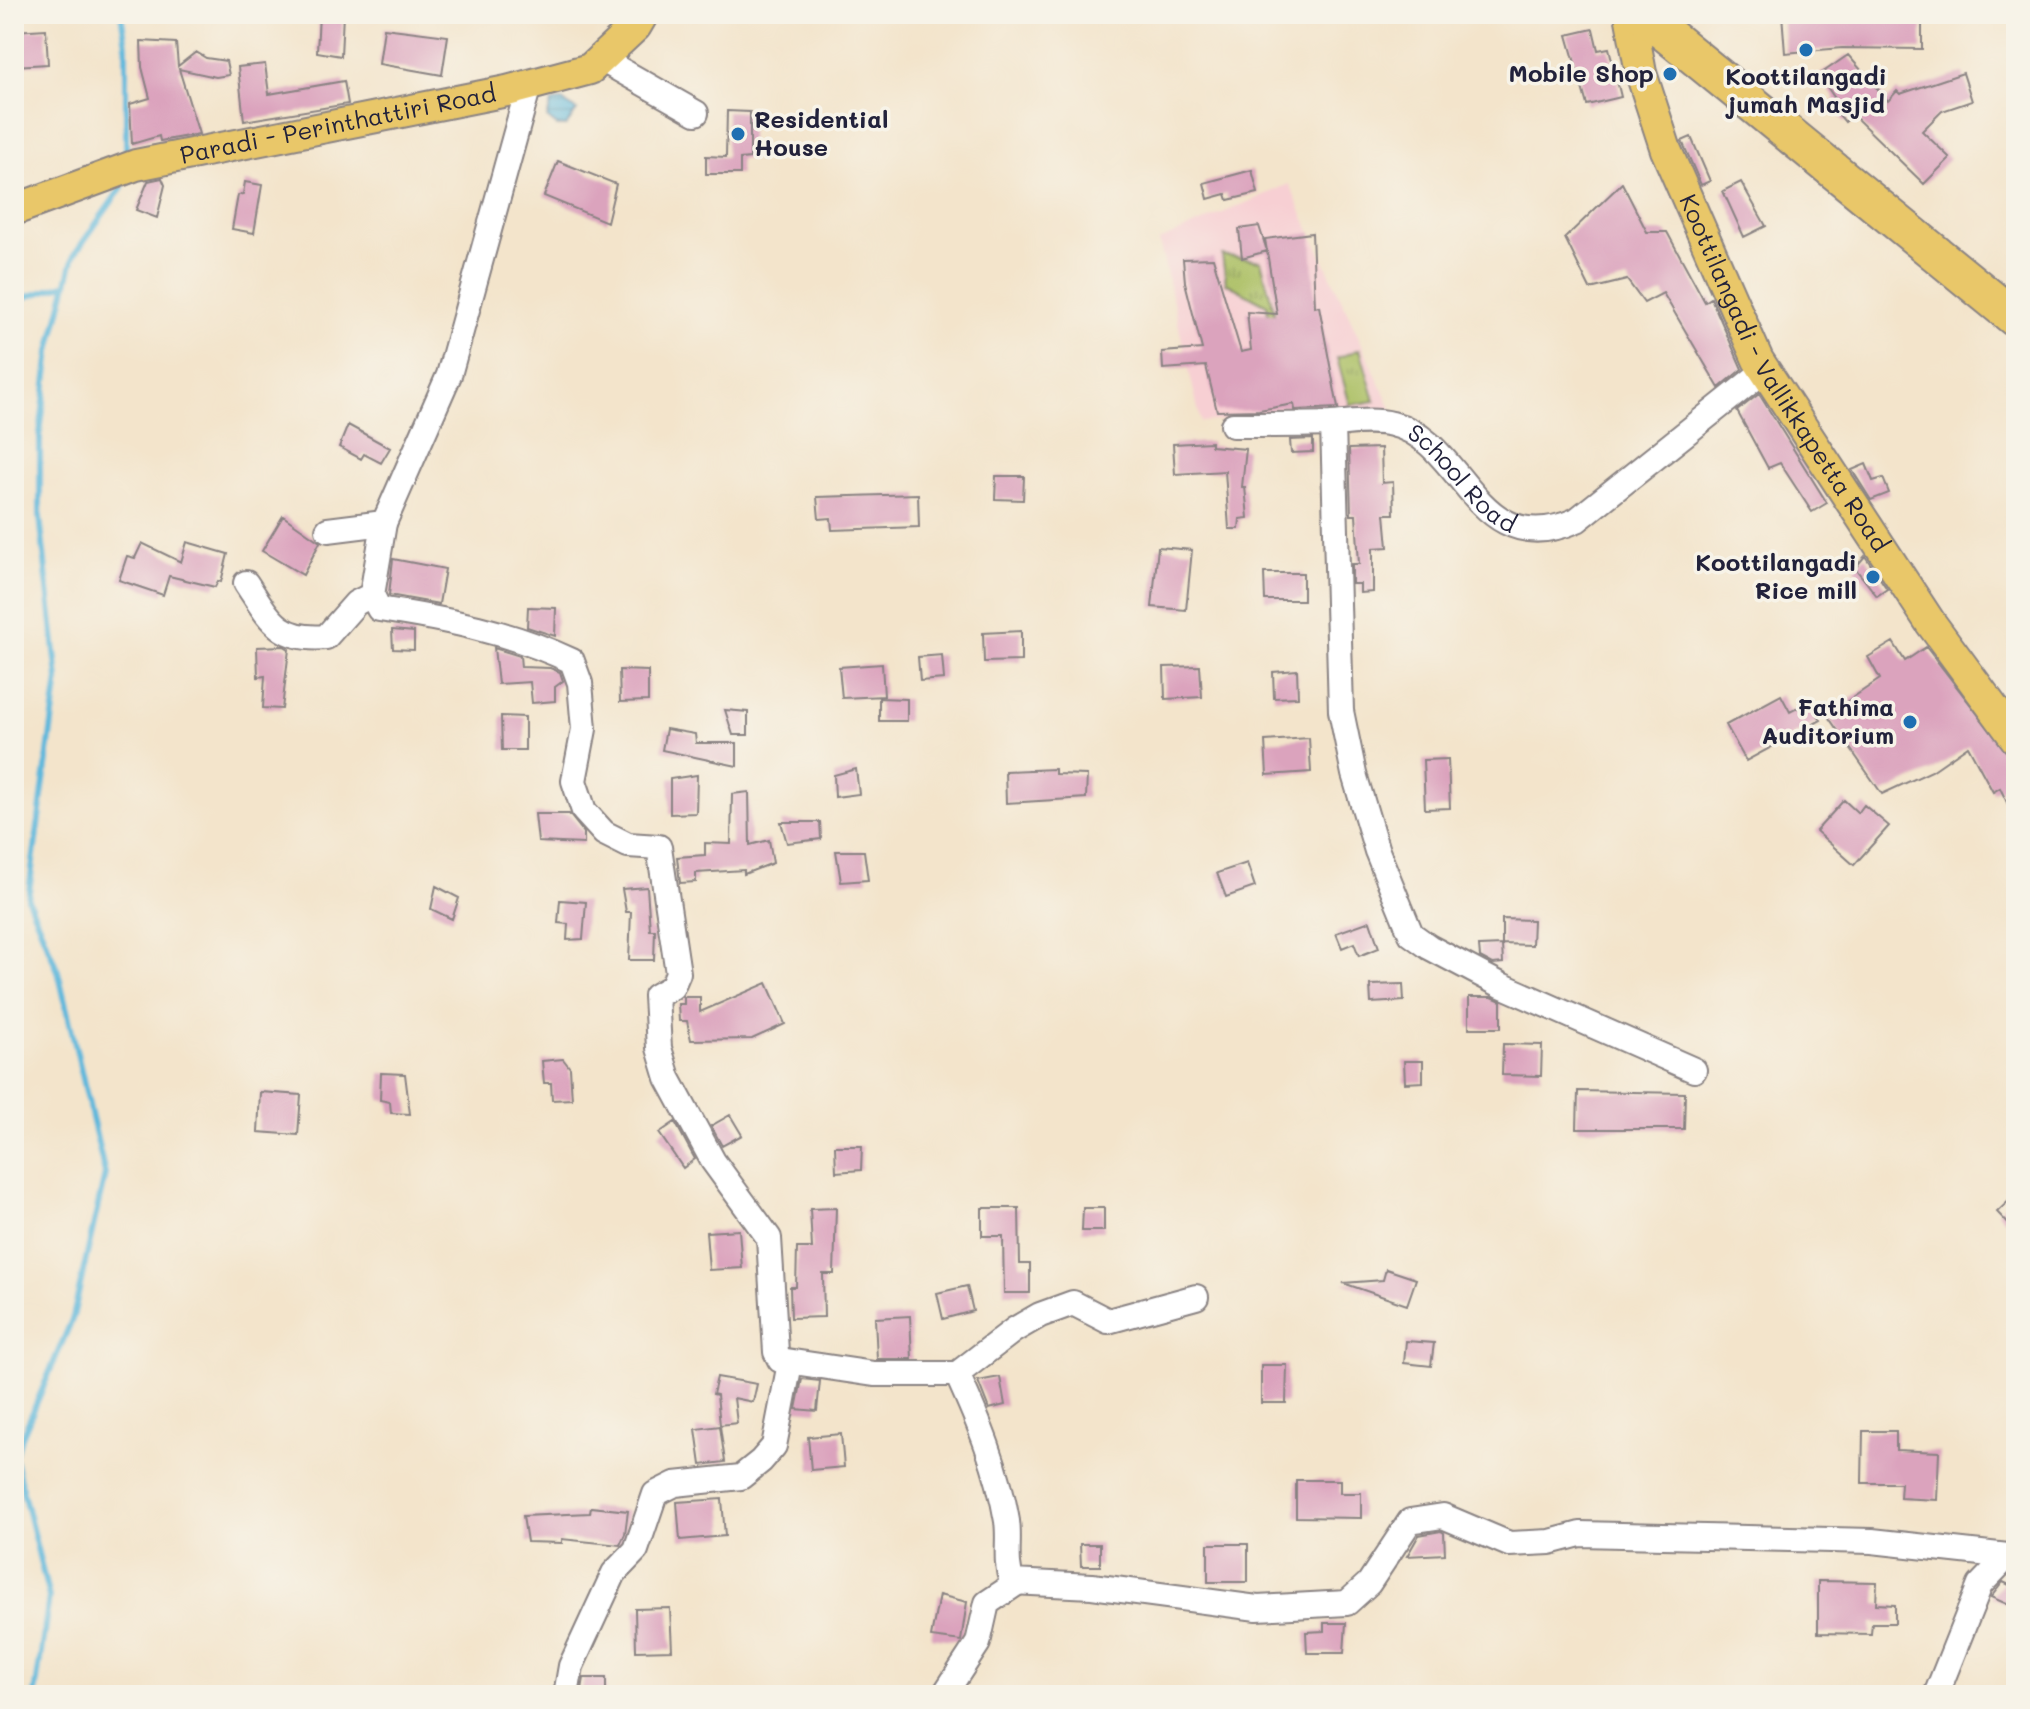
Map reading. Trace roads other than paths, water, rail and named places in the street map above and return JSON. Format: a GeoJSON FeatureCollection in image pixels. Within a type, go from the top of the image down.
{"type":"FeatureCollection","features":[{"type":"Feature","properties":{"kind":"highway"},"geometry":{"type":"LineString","coordinates":[[1634,16],[2016,319]]}},
{"type":"Feature","properties":{"kind":"main road","name":"Paradi - Perinthattiri Road"},"geometry":{"type":"LineString","coordinates":[[14,210],[136,165],[529,85],[590,69],[636,26],[643,14]]}},
{"type":"Feature","properties":{"kind":"main road","name":"Koottilangadi - Vallikkapetta Road"},"geometry":{"type":"LineString","coordinates":[[1634,16],[1641,73],[1666,150],[1765,370],[1930,622],[2016,739]]}},
{"type":"Feature","properties":{"kind":"street"},"geometry":{"type":"LineString","coordinates":[[601,59],[696,113]]}},
{"type":"Feature","properties":{"kind":"street"},"geometry":{"type":"LineString","coordinates":[[529,85],[449,375],[384,523],[372,595],[379,609],[480,629],[572,661],[580,683],[584,729],[574,781],[584,811],[604,833],[628,845],[659,847],[678,973],[672,987],[656,996],[659,1048],[668,1078],[713,1161],[769,1238],[776,1352],[780,1360],[874,1374],[957,1374],[1027,1322],[1073,1303],[1108,1321],[1196,1297]]}},
{"type":"Feature","properties":{"kind":"street","name":"School Road"},"geometry":{"type":"LineString","coordinates":[[1233,425],[1394,424],[1435,450],[1475,500],[1514,525],[1555,530],[1577,520],[1765,370]]}},
{"type":"Feature","properties":{"kind":"street"},"geometry":{"type":"LineString","coordinates":[[1333,424],[1341,711],[1354,774],[1377,851],[1411,934],[1429,947],[1501,985],[1694,1070]]}},
{"type":"Feature","properties":{"kind":"street"},"geometry":{"type":"LineString","coordinates":[[328,530],[384,523]]}},
{"type":"Feature","properties":{"kind":"street"},"geometry":{"type":"LineString","coordinates":[[246,583],[275,627],[304,639],[326,637],[356,603],[372,595]]}},
{"type":"Feature","properties":{"kind":"street"},"geometry":{"type":"LineString","coordinates":[[566,1695],[571,1666],[614,1573],[636,1550],[655,1494],[675,1484],[741,1477],[761,1461],[774,1446],[790,1363]]}},
{"type":"Feature","properties":{"kind":"street"},"geometry":{"type":"LineString","coordinates":[[957,1374],[997,1470],[1008,1525],[1006,1564],[1012,1582],[1017,1583],[1092,1586],[1257,1608],[1347,1603],[1369,1583],[1410,1521],[1443,1516],[1509,1544],[1550,1542],[1580,1534],[1872,1541],[2012,1557]]}},
{"type":"Feature","properties":{"kind":"street"},"geometry":{"type":"LineString","coordinates":[[1936,1695],[1980,1585],[2012,1557]]}},
{"type":"Feature","properties":{"kind":"street"},"geometry":{"type":"LineString","coordinates":[[944,1695],[978,1643],[987,1603],[1017,1583]]}},
{"type":"Feature","properties":{"kind":"water"},"geometry":{"type":"Polygon","coordinates":[[[562,101],[577,110],[566,126],[557,126],[547,118],[552,102],[562,101]]]}},
{"type":"Feature","properties":{"kind":"waterway"},"geometry":{"type":"LineString","coordinates":[[121,14],[126,45],[126,159]]}},
{"type":"Feature","properties":{"kind":"waterway"},"geometry":{"type":"LineString","coordinates":[[14,1456],[73,1317],[105,1174],[58,971],[28,899],[58,679],[40,517],[40,434],[50,351],[74,255],[122,187]]}},
{"type":"Feature","properties":{"kind":"waterway"},"geometry":{"type":"LineString","coordinates":[[14,301],[67,284]]}},
{"type":"Feature","properties":{"kind":"waterway"},"geometry":{"type":"LineString","coordinates":[[14,1456],[49,1597],[35,1695]]}},
{"type":"Feature","properties":{"kind":"place","name":"Koottilangadi jumah Masjid"},"geometry":{"type":"Point","coordinates":[1806,50]}},
{"type":"Feature","properties":{"kind":"place","name":"Mobile Shop"},"geometry":{"type":"Point","coordinates":[1670,74]}},
{"type":"Feature","properties":{"kind":"place","name":"Residential House"},"geometry":{"type":"Point","coordinates":[738,134]}},
{"type":"Feature","properties":{"kind":"place","name":"Koottilangadi Rice mill"},"geometry":{"type":"Point","coordinates":[1873,577]}},
{"type":"Feature","properties":{"kind":"place","name":"Fathima Auditorium"},"geometry":{"type":"Point","coordinates":[1910,722]}}]}
